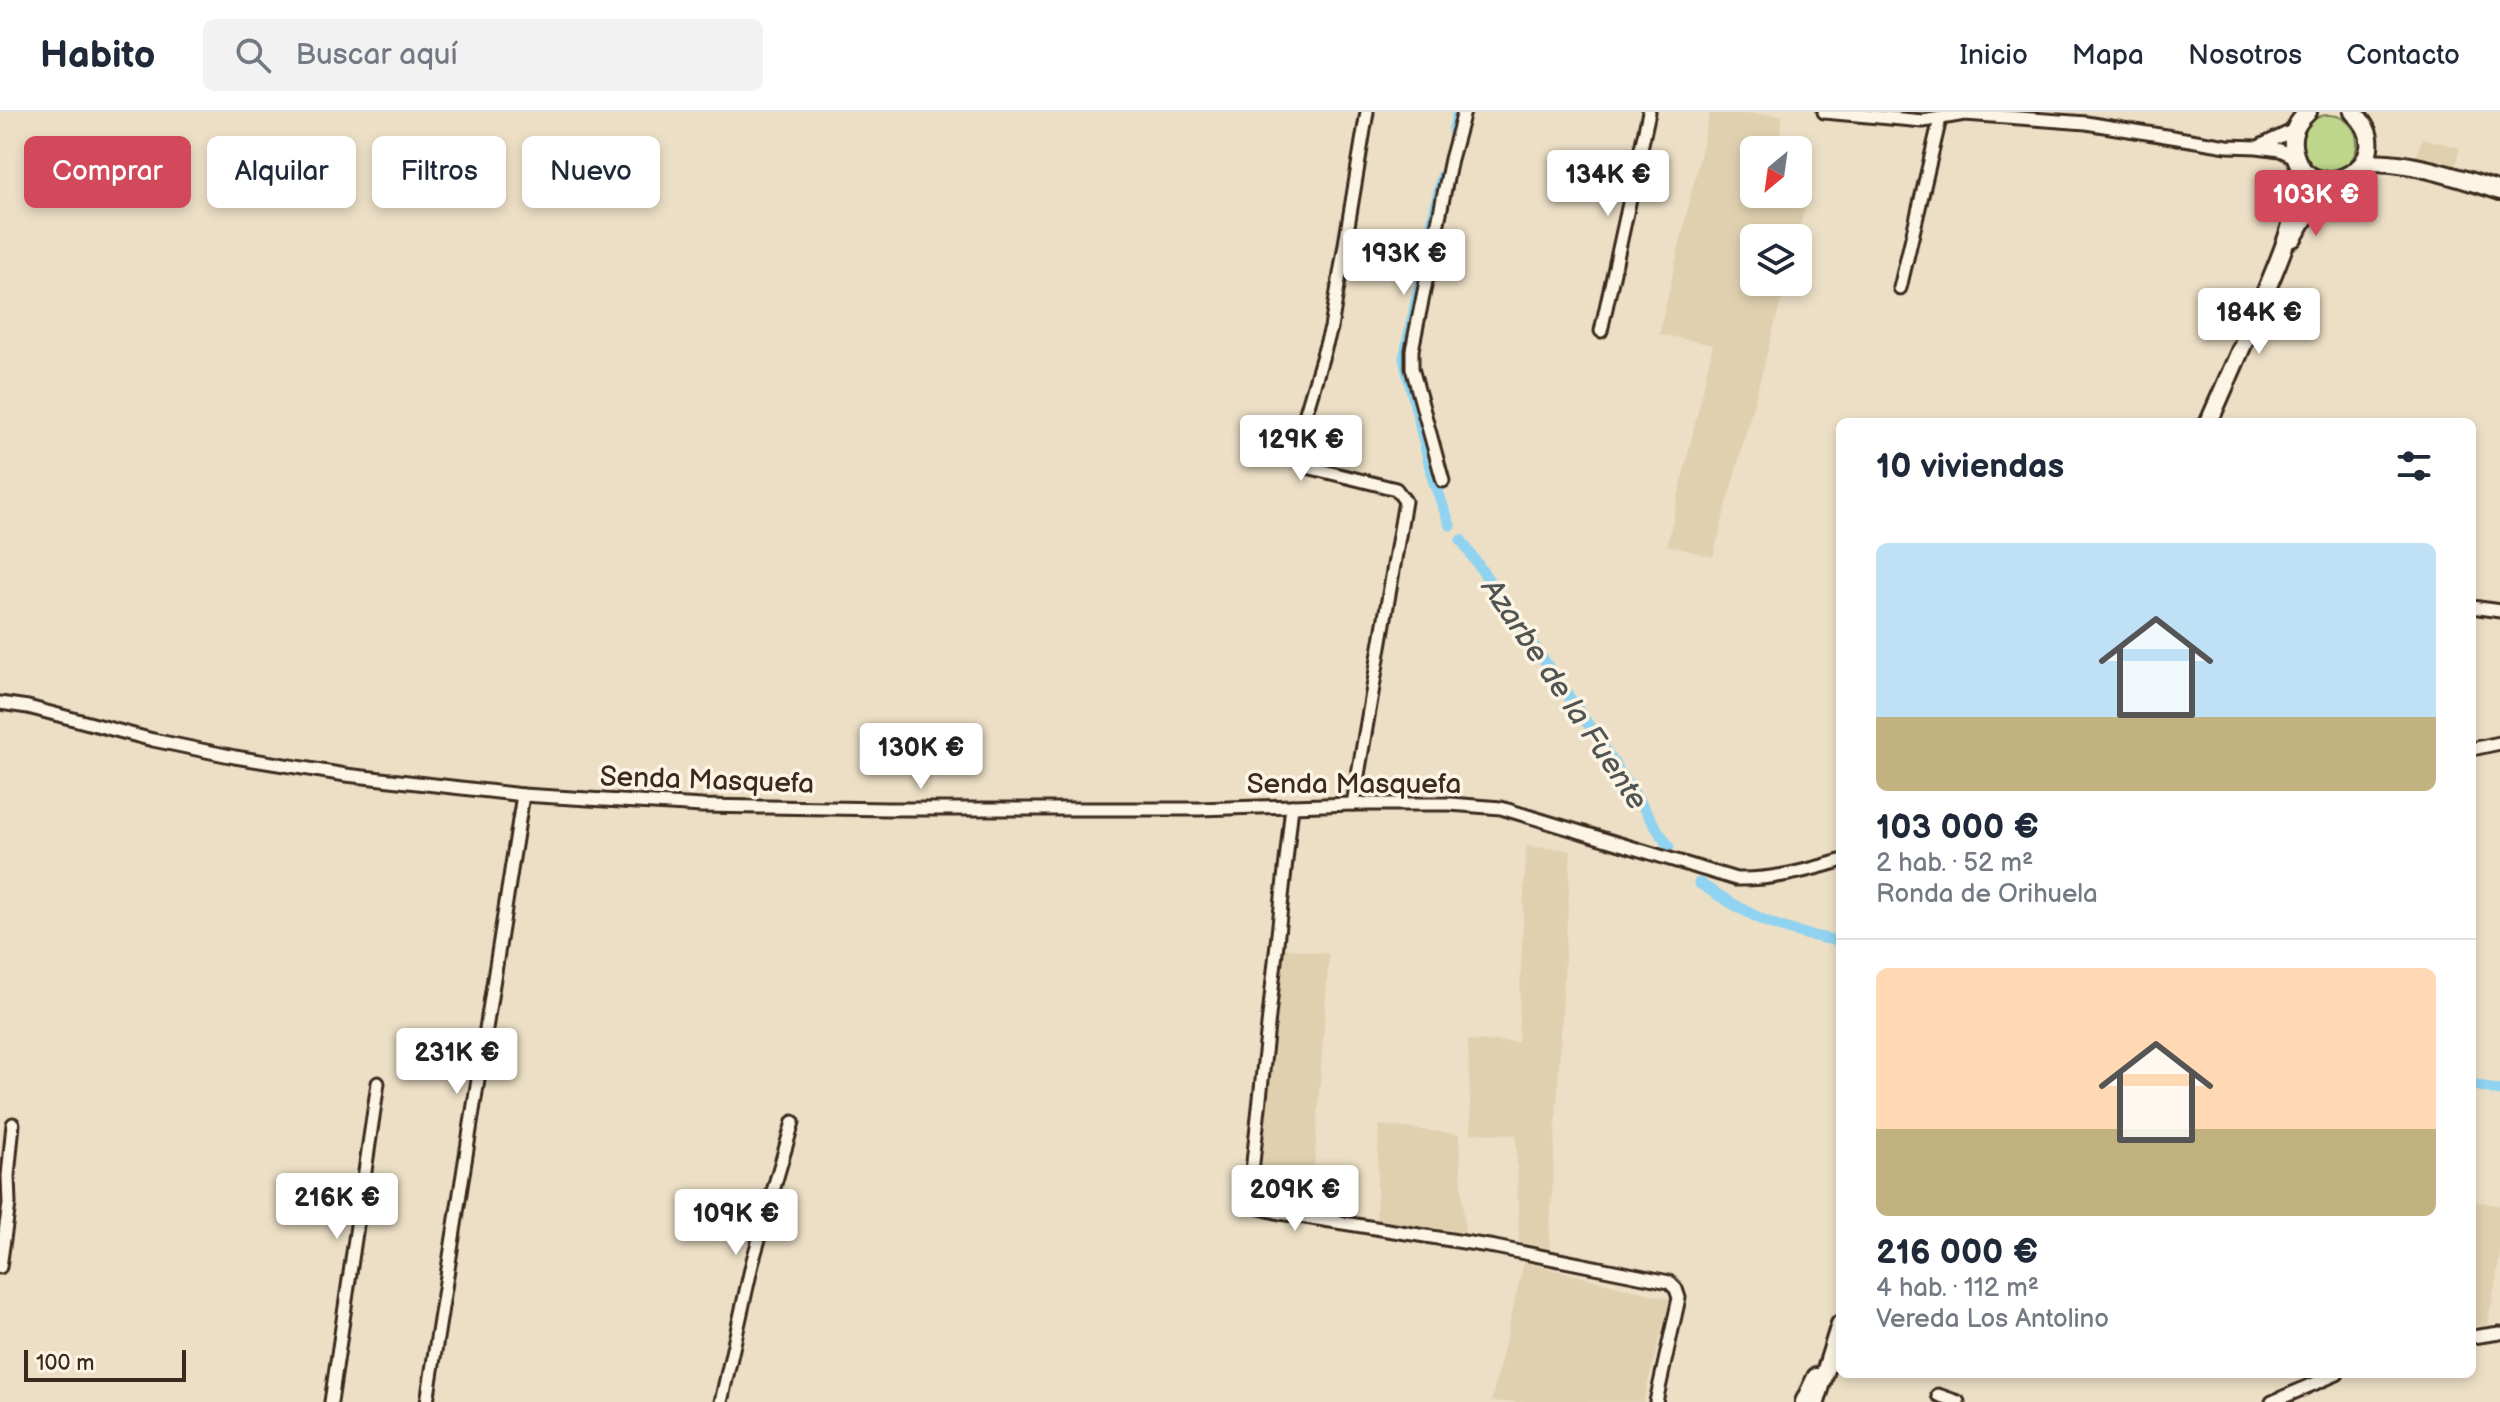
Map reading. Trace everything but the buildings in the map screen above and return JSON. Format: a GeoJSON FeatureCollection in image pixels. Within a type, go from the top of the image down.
{"type":"FeatureCollection","features":[{"type":"Feature","properties":{"kind":"main road"},"geometry":{"type":"LineString","coordinates":[[2211,418],[2273,275],[2299,196],[2294,130],[2308,112]]}},
{"type":"Feature","properties":{"kind":"main road"},"geometry":{"type":"LineString","coordinates":[[2361,120],[2368,152],[2363,164]]}},
{"type":"Feature","properties":{"kind":"main road"},"geometry":{"type":"LineString","coordinates":[[2361,120],[2377,146],[2406,166]]}},
{"type":"Feature","properties":{"kind":"main road"},"geometry":{"type":"LineString","coordinates":[[2297,161],[2315,177],[2335,181]]}},
{"type":"Feature","properties":{"kind":"main road"},"geometry":{"type":"LineString","coordinates":[[2273,275],[2312,206],[2335,181],[2347,177],[2363,164],[2373,161],[2406,166],[2500,191]]}},
{"type":"Feature","properties":{"kind":"main road"},"geometry":{"type":"LineString","coordinates":[[1804,1402],[1836,1336]]}},
{"type":"Feature","properties":{"kind":"main road"},"geometry":{"type":"LineString","coordinates":[[1816,1402],[1836,1338]]}},
{"type":"Feature","properties":{"kind":"street"},"geometry":{"type":"LineString","coordinates":[[1353,804],[1405,501],[1396,489],[1307,467],[1300,454],[1299,436],[1331,328],[1367,112]]}},
{"type":"Feature","properties":{"kind":"street"},"geometry":{"type":"LineString","coordinates":[[1443,481],[1412,368],[1412,350],[1464,112]]}},
{"type":"Feature","properties":{"kind":"street"},"geometry":{"type":"LineString","coordinates":[[1601,331],[1649,112]]}},
{"type":"Feature","properties":{"kind":"street"},"geometry":{"type":"LineString","coordinates":[[1824,112],[1923,121],[1965,114],[2086,123],[2227,146],[2280,150],[2297,161]]}},
{"type":"Feature","properties":{"kind":"street"},"geometry":{"type":"LineString","coordinates":[[1900,288],[1940,119]]}},
{"type":"Feature","properties":{"kind":"street"},"geometry":{"type":"LineString","coordinates":[[2257,147],[2294,130]]}},
{"type":"Feature","properties":{"kind":"street"},"geometry":{"type":"LineString","coordinates":[[2476,608],[2500,611]]}},
{"type":"Feature","properties":{"kind":"street","name":"Senda Masquefa"},"geometry":{"type":"LineString","coordinates":[[0,703],[235,757],[346,775],[523,795],[702,806],[888,809],[1199,809],[1450,804],[1501,808],[1736,879],[1768,878],[1836,862]]}},
{"type":"Feature","properties":{"kind":"street"},"geometry":{"type":"LineString","coordinates":[[2476,748],[2500,743]]}},
{"type":"Feature","properties":{"kind":"street"},"geometry":{"type":"LineString","coordinates":[[427,1402],[523,795]]}},
{"type":"Feature","properties":{"kind":"street"},"geometry":{"type":"LineString","coordinates":[[1292,806],[1249,1199],[1260,1208],[1280,1213],[1495,1247],[1669,1282],[1679,1298],[1656,1402]]}},
{"type":"Feature","properties":{"kind":"street"},"geometry":{"type":"LineString","coordinates":[[331,1402],[378,1083]]}},
{"type":"Feature","properties":{"kind":"street"},"geometry":{"type":"LineString","coordinates":[[721,1402],[753,1260],[793,1122]]}},
{"type":"Feature","properties":{"kind":"street"},"geometry":{"type":"LineString","coordinates":[[0,1267],[9,1204],[13,1124]]}},
{"type":"Feature","properties":{"kind":"street"},"geometry":{"type":"LineString","coordinates":[[2476,1336],[2500,1333]]}},
{"type":"Feature","properties":{"kind":"street"},"geometry":{"type":"LineString","coordinates":[[2272,1402],[2328,1378]]}},
{"type":"Feature","properties":{"kind":"street"},"geometry":{"type":"LineString","coordinates":[[1938,1395],[1958,1402]]}},
{"type":"Feature","properties":{"kind":"shaded area"},"geometry":{"type":"Polygon","coordinates":[[[1710,112],[1783,115],[1779,136],[1740,136],[1740,208],[1805,208],[1801,224],[1740,224],[1740,296],[1782,296],[1713,557],[1667,545],[1713,345],[1659,334],[1710,112]]]}},
{"type":"Feature","properties":{"kind":"shaded area"},"geometry":{"type":"Polygon","coordinates":[[[2422,138],[2460,148],[2454,172],[2414,163],[2422,138]]]}},
{"type":"Feature","properties":{"kind":"shaded area"},"geometry":{"type":"Polygon","coordinates":[[[1526,846],[1571,850],[1549,1248],[1519,1242],[1516,1135],[1471,1133],[1468,1040],[1518,1042],[1526,846]]]}},
{"type":"Feature","properties":{"kind":"shaded area"},"geometry":{"type":"Polygon","coordinates":[[[1282,948],[1329,954],[1311,1212],[1257,1202],[1255,1199],[1282,948]]]}},
{"type":"Feature","properties":{"kind":"shaded area"},"geometry":{"type":"Polygon","coordinates":[[[1379,1125],[1459,1134],[1465,1236],[1376,1222],[1379,1125]]]}},
{"type":"Feature","properties":{"kind":"shaded area"},"geometry":{"type":"Polygon","coordinates":[[[2476,1202],[2500,1205],[2500,1256],[2488,1325],[2476,1326],[2476,1202]]]}},
{"type":"Feature","properties":{"kind":"shaded area"},"geometry":{"type":"Polygon","coordinates":[[[1524,1262],[1670,1299],[1643,1402],[1491,1402],[1524,1262]]]}},
{"type":"Feature","properties":{"kind":"green space"},"geometry":{"type":"Polygon","coordinates":[[[2329,115],[2349,123],[2357,143],[2349,163],[2329,171],[2309,163],[2301,143],[2309,123],[2329,115]]]}},
{"type":"Feature","properties":{"kind":"waterway","name":"Azarbe de la Fuente"},"geometry":{"type":"LineString","coordinates":[[1453,132],[1458,112]]}},
{"type":"Feature","properties":{"kind":"waterway","name":"Azarbe de la Fuente"},"geometry":{"type":"LineString","coordinates":[[1442,176],[1404,359],[1433,480],[1450,525]]}},
{"type":"Feature","properties":{"kind":"waterway","name":"Azarbe de la Fuente"},"geometry":{"type":"LineString","coordinates":[[1461,540],[1669,847]]}},
{"type":"Feature","properties":{"kind":"waterway","name":"Azarbe de la Fuente"},"geometry":{"type":"LineString","coordinates":[[1699,883],[1766,921],[1836,940]]}},
{"type":"Feature","properties":{"kind":"waterway","name":"Azarbe de la Fuente"},"geometry":{"type":"LineString","coordinates":[[2476,1085],[2500,1091]]}}]}
